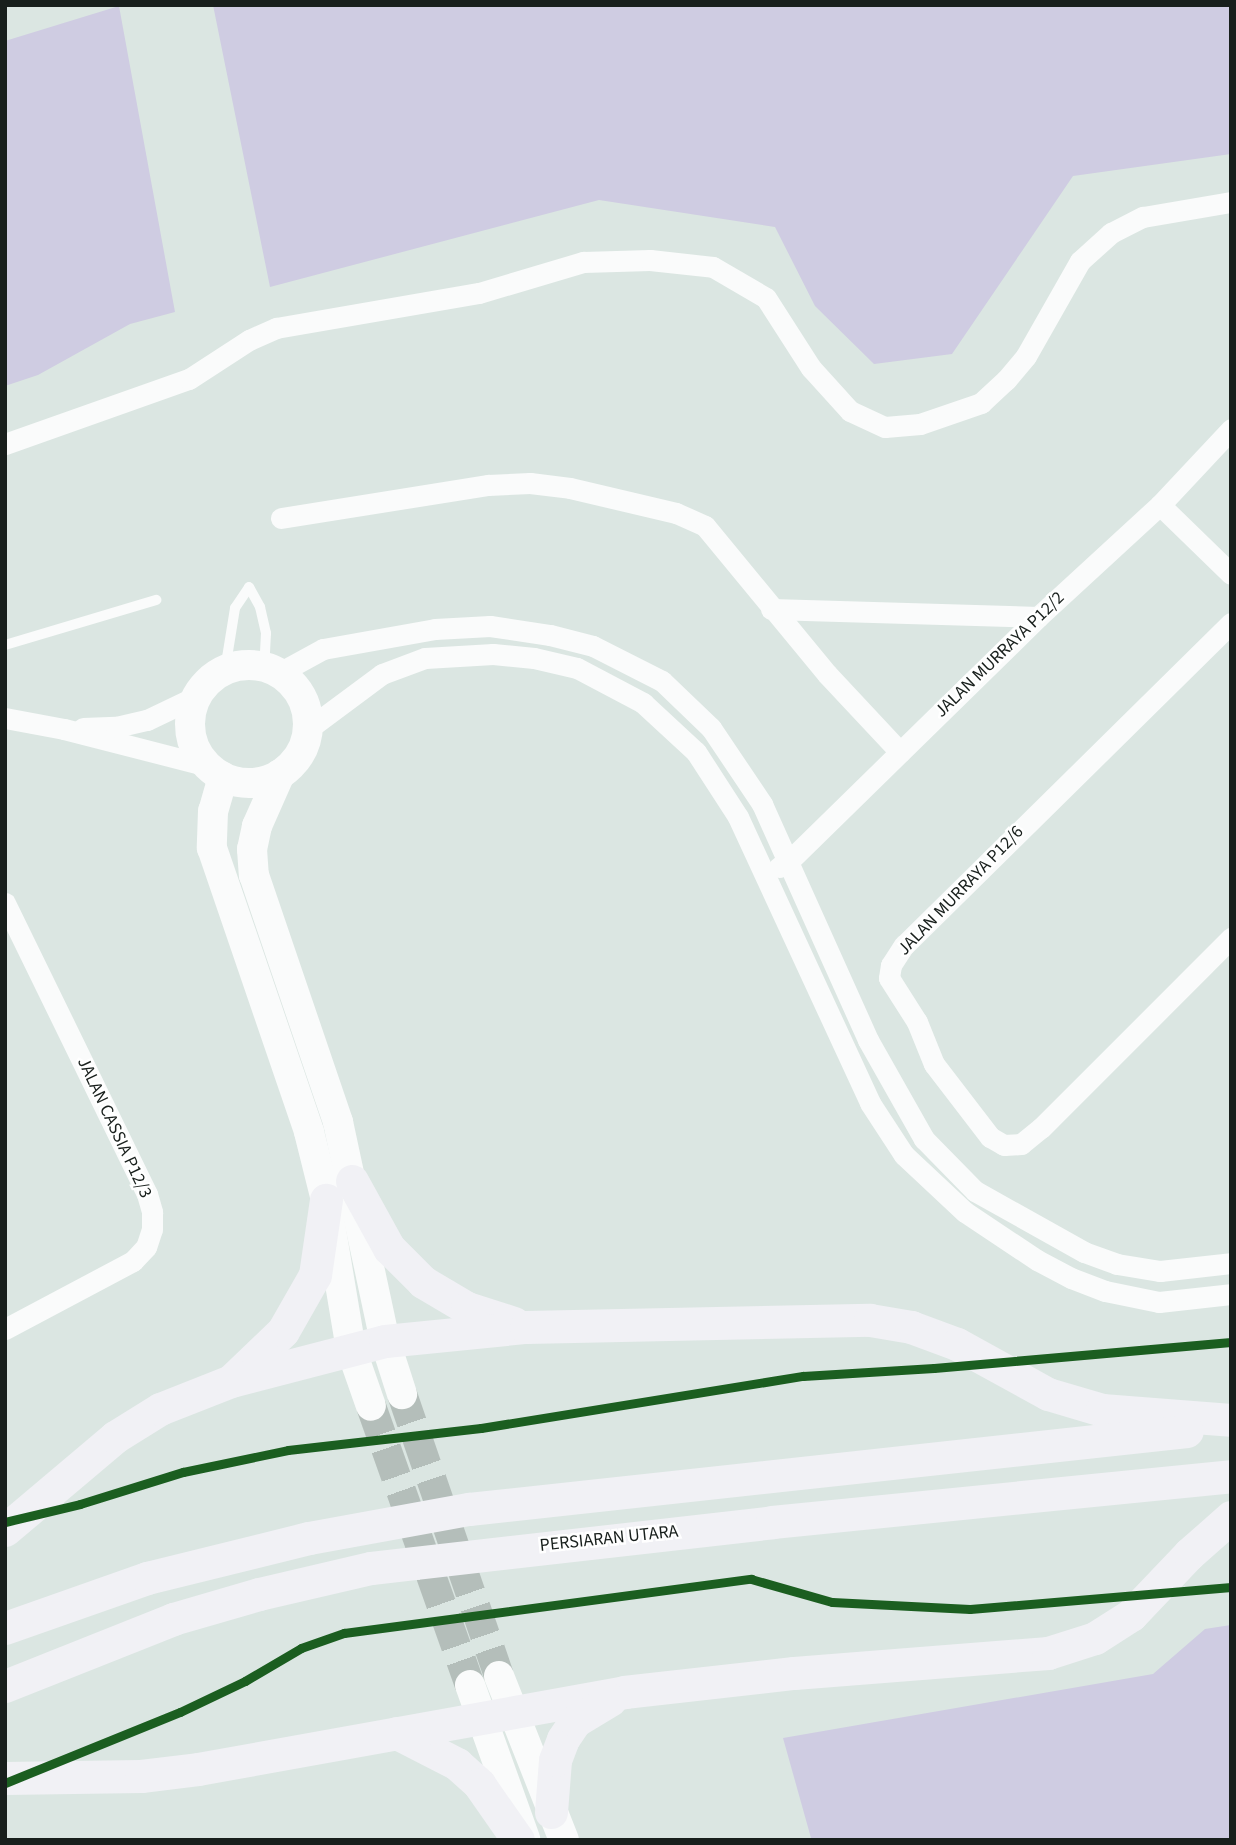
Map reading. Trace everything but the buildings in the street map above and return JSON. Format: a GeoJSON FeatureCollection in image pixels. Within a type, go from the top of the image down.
{"type":"FeatureCollection","features":[{"type":"Feature","properties":{"kind":"main road"},"geometry":{"type":"LineString","coordinates":[[339,1191],[423,1282],[467,1308],[526,1327]]}},
{"type":"Feature","properties":{"kind":"main road"},"geometry":{"type":"LineString","coordinates":[[231,1381],[283,1331],[314,1275],[339,1191]]}},
{"type":"Feature","properties":{"kind":"main road"},"geometry":{"type":"LineString","coordinates":[[5,1530],[115,1437],[160,1409],[231,1381],[385,1341],[526,1327],[870,1320],[911,1327],[957,1344],[1048,1394],[1102,1410],[1231,1420]]}},
{"type":"Feature","properties":{"kind":"main road"},"geometry":{"type":"LineString","coordinates":[[5,1628],[147,1578],[309,1538],[469,1510],[1231,1426]]}},
{"type":"Feature","properties":{"kind":"main road","name":"PERSIARAN UTARA"},"geometry":{"type":"LineString","coordinates":[[5,1686],[173,1619],[259,1594],[371,1568],[705,1529],[1231,1476]]}},
{"type":"Feature","properties":{"kind":"main road"},"geometry":{"type":"LineString","coordinates":[[5,1778],[141,1776],[397,1734],[624,1692],[794,1672],[1048,1653],[1095,1638],[1131,1615],[1189,1554],[1231,1517]]}},
{"type":"Feature","properties":{"kind":"main road"},"geometry":{"type":"LineString","coordinates":[[558,1826],[555,1760],[563,1739],[575,1721],[624,1692]]}},
{"type":"Feature","properties":{"kind":"main road"},"geometry":{"type":"LineString","coordinates":[[397,1734],[457,1764],[479,1784],[518,1840]]}},
{"type":"Feature","properties":{"kind":"street"},"geometry":{"type":"LineString","coordinates":[[5,444],[190,379],[248,340],[276,328],[479,293],[583,262],[650,260],[713,267],[766,298],[811,368],[850,411],[885,427],[920,424],[981,403],[1006,380],[1026,356],[1080,261],[1111,233],[1143,216],[1231,202]]}},
{"type":"Feature","properties":{"kind":"street","name":"JALAN MURRAYA P12/2"},"geometry":{"type":"LineString","coordinates":[[765,874],[788,862],[1038,617],[1160,505],[1231,429]]}},
{"type":"Feature","properties":{"kind":"street"},"geometry":{"type":"LineString","coordinates":[[281,518],[488,485],[530,483],[570,488],[676,513],[705,526],[771,609],[900,752]]}},
{"type":"Feature","properties":{"kind":"street"},"geometry":{"type":"LineString","coordinates":[[1160,505],[1231,574]]}},
{"type":"Feature","properties":{"kind":"street"},"geometry":{"type":"LineString","coordinates":[[771,609],[1038,617]]}},
{"type":"Feature","properties":{"kind":"street","name":"JALAN MURRAYA P12/6"},"geometry":{"type":"LineString","coordinates":[[1231,624],[904,945],[891,965],[888,978],[917,1022],[934,1064],[990,1137],[1004,1145],[1021,1144],[1041,1128],[1231,938]]}},
{"type":"Feature","properties":{"kind":"street"},"geometry":{"type":"LineString","coordinates":[[272,670],[323,649],[435,629],[490,626],[550,635],[593,646],[662,681],[711,728],[762,804],[868,1040],[924,1139],[975,1191],[1057,1239],[1117,1264],[1160,1271],[1231,1263]]}},
{"type":"Feature","properties":{"kind":"street"},"geometry":{"type":"LineString","coordinates":[[308,729],[382,674],[425,658],[493,654],[534,658],[577,668],[643,704],[696,752],[738,817],[870,1103],[904,1155],[965,1212],[1037,1260],[1071,1278],[1105,1291],[1159,1302],[1231,1294]]}},
{"type":"Feature","properties":{"kind":"street"},"geometry":{"type":"LineString","coordinates":[[372,1406],[351,1349],[339,1191],[338,1122],[254,876],[252,849],[257,826],[281,774],[300,755],[308,729],[302,697],[272,670],[244,665],[225,670],[208,681],[197,696],[190,725],[198,754],[215,772],[212,848],[309,1132],[339,1191],[402,1394]]}},
{"type":"Feature","properties":{"kind":"street"},"geometry":{"type":"LineString","coordinates":[[64,729],[116,726],[147,720],[197,696]]}},
{"type":"Feature","properties":{"kind":"street"},"geometry":{"type":"LineString","coordinates":[[5,718],[64,729],[252,783],[281,774]]}},
{"type":"Feature","properties":{"kind":"street","name":"JALAN CASSIA P12/3"},"geometry":{"type":"LineString","coordinates":[[5,903],[135,1169],[152,1212],[152,1229],[146,1247],[133,1261],[5,1329]]}},
{"type":"Feature","properties":{"kind":"street"},"geometry":{"type":"LineString","coordinates":[[499,1676],[497,1714],[526,1840]]}},
{"type":"Feature","properties":{"kind":"street"},"geometry":{"type":"LineString","coordinates":[[470,1685],[497,1714],[558,1826]]}},
{"type":"Feature","properties":{"kind":"lane"},"geometry":{"type":"LineString","coordinates":[[225,670],[235,608],[248,587],[260,607],[272,670]]}},
{"type":"Feature","properties":{"kind":"lane"},"geometry":{"type":"LineString","coordinates":[[5,646],[156,600]]}},
{"type":"Feature","properties":{"kind":"shaded area"},"geometry":{"type":"Polygon","coordinates":[[[213,5],[1231,5],[1231,154],[1073,176],[952,354],[874,364],[815,306],[775,227],[599,200],[270,287],[213,5]]]}},
{"type":"Feature","properties":{"kind":"shaded area"},"geometry":{"type":"Polygon","coordinates":[[[119,6],[175,312],[130,324],[38,375],[5,386],[5,41],[119,6]]]}},
{"type":"Feature","properties":{"kind":"shaded area"},"geometry":{"type":"Polygon","coordinates":[[[1231,1625],[1231,1840],[811,1838],[783,1738],[1153,1674],[1205,1629],[1231,1625]]]}},
{"type":"Feature","properties":{"kind":"tunnel"},"geometry":{"type":"LineString","coordinates":[[402,1394],[499,1676]]}},
{"type":"Feature","properties":{"kind":"tunnel"},"geometry":{"type":"LineString","coordinates":[[371,1406],[470,1685]]}},
{"type":"Feature","properties":{"kind":"cycle path"},"geometry":{"type":"LineString","coordinates":[[5,1522],[80,1504],[183,1472],[288,1450],[481,1428],[803,1376],[934,1368],[1231,1342]]}},
{"type":"Feature","properties":{"kind":"cycle path"},"geometry":{"type":"LineString","coordinates":[[5,1783],[180,1712],[245,1681],[301,1648],[344,1633],[751,1579],[832,1602],[970,1609],[1231,1587]]}}]}
